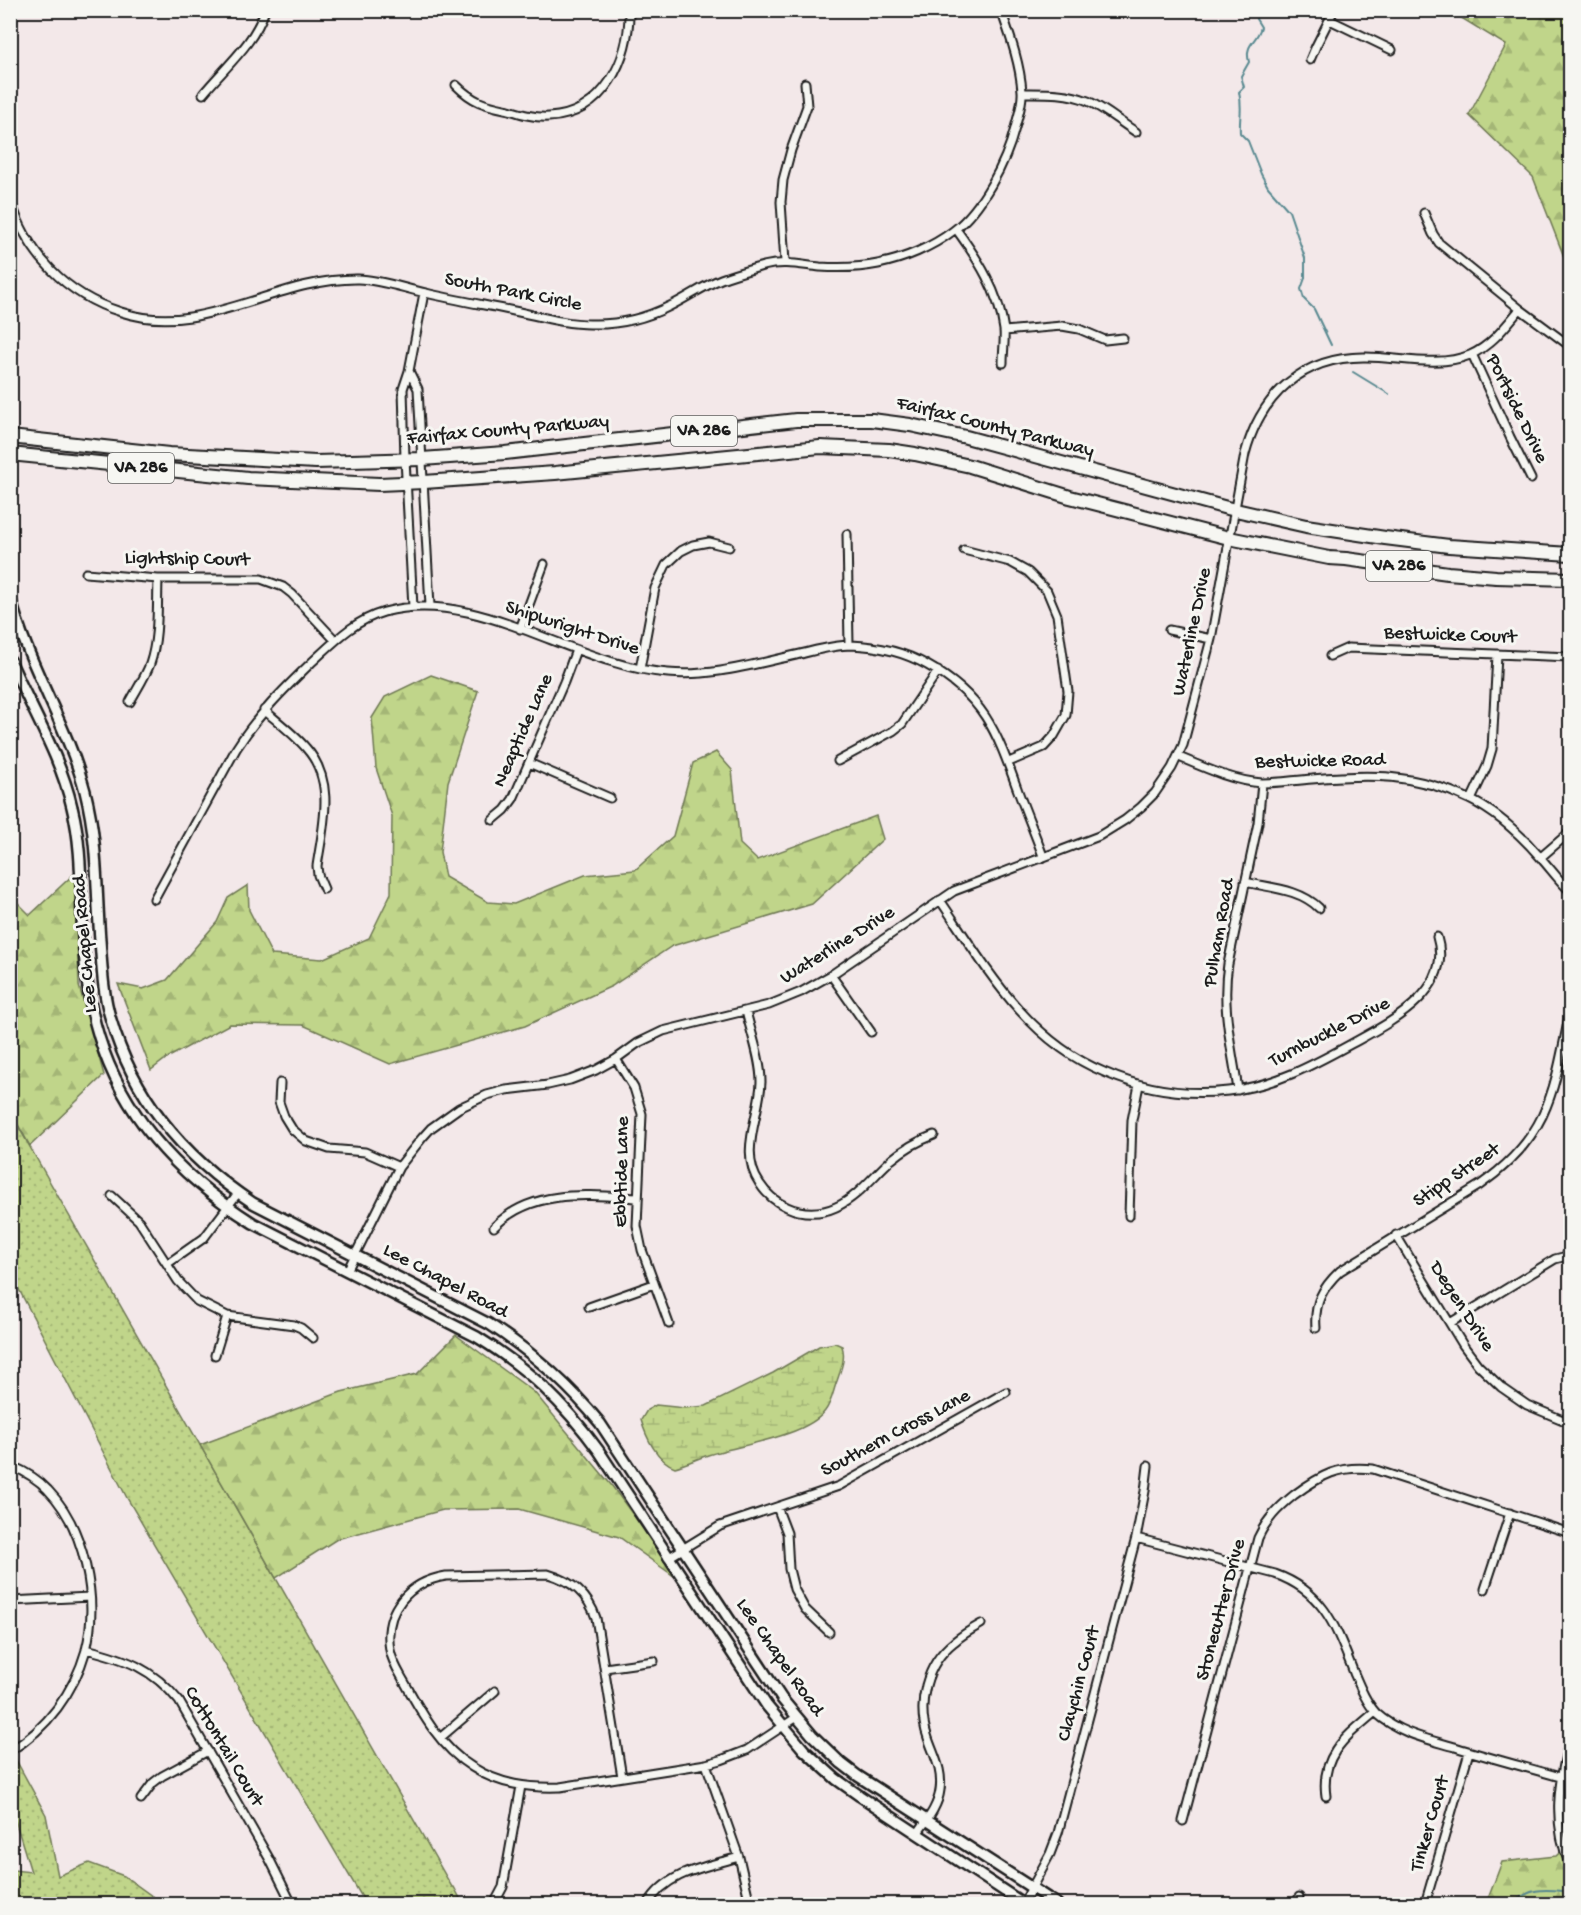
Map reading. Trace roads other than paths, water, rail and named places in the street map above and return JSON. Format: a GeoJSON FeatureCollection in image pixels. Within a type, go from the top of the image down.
{"type":"FeatureCollection","features":[{"type":"Feature","properties":{"kind":"highway","name":"Fairfax County Parkway"},"geometry":{"type":"LineString","coordinates":[[10,437],[169,454],[316,462],[422,459],[505,453],[796,420],[872,420],[910,425],[966,437],[1234,510],[1306,526],[1385,538],[1511,551],[1570,554]]}},
{"type":"Feature","properties":{"kind":"highway","name":"VA 286"},"geometry":{"type":"LineString","coordinates":[[10,454],[248,478],[424,483],[555,473],[820,447],[889,450],[970,466],[1070,497],[1229,538],[1329,558],[1496,578],[1570,579]]}},
{"type":"Feature","properties":{"kind":"highway"},"geometry":{"type":"LineString","coordinates":[[10,459],[31,456]]}},
{"type":"Feature","properties":{"kind":"main road","name":"Lee Chapel Road"},"geometry":{"type":"LineString","coordinates":[[10,596],[25,642],[74,759],[84,789],[97,863],[99,937],[106,998],[111,1020],[125,1058],[144,1095],[173,1134],[201,1165],[237,1193],[489,1324],[511,1338],[550,1370],[600,1423],[782,1699],[812,1735],[842,1763],[878,1790],[1057,1905]]}},
{"type":"Feature","properties":{"kind":"main road","name":"Lee Chapel Road"},"geometry":{"type":"LineString","coordinates":[[10,660],[64,780],[72,806],[80,864],[86,974],[93,1014],[106,1057],[129,1101],[162,1147],[195,1182],[228,1208],[253,1223],[477,1337],[506,1356],[547,1389],[573,1417],[598,1451],[767,1707],[804,1750],[836,1779],[1024,1904]]}},
{"type":"Feature","properties":{"kind":"main road"},"geometry":{"type":"LineString","coordinates":[[80,864],[97,863]]}},
{"type":"Feature","properties":{"kind":"street"},"geometry":{"type":"LineString","coordinates":[[202,94],[255,33],[265,10]]}},
{"type":"Feature","properties":{"kind":"street"},"geometry":{"type":"LineString","coordinates":[[456,85],[467,96],[480,103],[529,116],[549,117],[573,112],[595,100],[611,79],[624,48],[629,10]]}},
{"type":"Feature","properties":{"kind":"street","name":"South Park Circle"},"geometry":{"type":"LineString","coordinates":[[10,198],[23,232],[46,265],[78,293],[123,314],[157,319],[189,318],[288,289],[334,280],[360,279],[384,282],[424,293],[567,322],[609,324],[628,321],[649,315],[721,279],[766,265],[785,262],[834,267],[866,266],[912,254],[956,230],[983,197],[999,172],[1012,138],[1022,93],[1011,39],[1001,10]]}},
{"type":"Feature","properties":{"kind":"street"},"geometry":{"type":"LineString","coordinates":[[1310,60],[1334,10]]}},
{"type":"Feature","properties":{"kind":"street"},"geometry":{"type":"LineString","coordinates":[[1330,20],[1392,50]]}},
{"type":"Feature","properties":{"kind":"street"},"geometry":{"type":"LineString","coordinates":[[785,262],[781,202],[783,180],[807,106],[805,83]]}},
{"type":"Feature","properties":{"kind":"street"},"geometry":{"type":"LineString","coordinates":[[1022,93],[1061,94],[1082,99],[1100,107],[1136,132]]}},
{"type":"Feature","properties":{"kind":"street"},"geometry":{"type":"LineString","coordinates":[[1424,213],[1439,243],[1520,309],[1570,346]]}},
{"type":"Feature","properties":{"kind":"street"},"geometry":{"type":"LineString","coordinates":[[956,230],[986,274],[999,310],[1004,331],[1003,363]]}},
{"type":"Feature","properties":{"kind":"street"},"geometry":{"type":"LineString","coordinates":[[413,607],[403,389],[409,371],[424,293]]}},
{"type":"Feature","properties":{"kind":"street","name":"Portside Drive"},"geometry":{"type":"LineString","coordinates":[[1229,538],[1245,454],[1253,428],[1269,402],[1293,378],[1318,365],[1346,358],[1445,361],[1472,354],[1499,333],[1520,309]]}},
{"type":"Feature","properties":{"kind":"street"},"geometry":{"type":"LineString","coordinates":[[1004,331],[1062,326],[1078,329],[1105,340],[1124,338]]}},
{"type":"Feature","properties":{"kind":"street","name":"Portside Drive"},"geometry":{"type":"LineString","coordinates":[[1472,354],[1532,479]]}},
{"type":"Feature","properties":{"kind":"street"},"geometry":{"type":"LineString","coordinates":[[409,371],[418,389],[430,606]]}},
{"type":"Feature","properties":{"kind":"street"},"geometry":{"type":"LineString","coordinates":[[847,534],[849,645]]}},
{"type":"Feature","properties":{"kind":"street","name":"Waterline Drive"},"geometry":{"type":"LineString","coordinates":[[347,1271],[399,1167],[414,1146],[431,1128],[449,1114],[468,1103],[506,1090],[548,1085],[596,1070],[638,1043],[663,1031],[770,1005],[792,996],[831,975],[954,891],[1099,836],[1125,820],[1155,793],[1179,757],[1211,639],[1229,538]]}},
{"type":"Feature","properties":{"kind":"street"},"geometry":{"type":"LineString","coordinates":[[640,669],[655,588],[666,565],[681,551],[693,544],[709,542],[729,547]]}},
{"type":"Feature","properties":{"kind":"street"},"geometry":{"type":"LineString","coordinates":[[964,550],[1010,562],[1028,572],[1047,591],[1057,615],[1068,691],[1066,715],[1054,736],[1044,747],[1009,762]]}},
{"type":"Feature","properties":{"kind":"street"},"geometry":{"type":"LineString","coordinates":[[520,629],[544,564]]}},
{"type":"Feature","properties":{"kind":"street","name":"Lightship Court"},"geometry":{"type":"LineString","coordinates":[[86,573],[158,579],[251,578],[270,581],[292,594],[335,640]]}},
{"type":"Feature","properties":{"kind":"street"},"geometry":{"type":"LineString","coordinates":[[130,702],[147,672],[153,653],[158,579]]}},
{"type":"Feature","properties":{"kind":"street","name":"Shipwright Drive"},"geometry":{"type":"LineString","coordinates":[[153,899],[236,749],[264,710],[346,631],[367,618],[383,613],[430,606],[465,611],[616,664],[671,674],[711,672],[849,645],[875,647],[902,654],[938,671],[956,684],[978,706],[993,727],[1009,762],[1043,856]]}},
{"type":"Feature","properties":{"kind":"street"},"geometry":{"type":"LineString","coordinates":[[1168,630],[1211,639]]}},
{"type":"Feature","properties":{"kind":"street","name":"Bestwicke Court"},"geometry":{"type":"LineString","coordinates":[[1330,656],[1348,648],[1570,657]]}},
{"type":"Feature","properties":{"kind":"street","name":"Neaptide Lane"},"geometry":{"type":"LineString","coordinates":[[493,820],[513,799],[576,650]]}},
{"type":"Feature","properties":{"kind":"street"},"geometry":{"type":"LineString","coordinates":[[1471,800],[1487,766],[1492,749],[1497,654]]}},
{"type":"Feature","properties":{"kind":"street"},"geometry":{"type":"LineString","coordinates":[[837,762],[902,724],[938,671]]}},
{"type":"Feature","properties":{"kind":"street"},"geometry":{"type":"LineString","coordinates":[[264,710],[307,749],[316,760],[322,774],[326,804],[317,866],[324,889]]}},
{"type":"Feature","properties":{"kind":"street","name":"Bestwicke Road"},"geometry":{"type":"LineString","coordinates":[[1179,757],[1223,775],[1262,783],[1354,776],[1387,776],[1428,784],[1471,800],[1508,826],[1541,857],[1570,891]]}},
{"type":"Feature","properties":{"kind":"street"},"geometry":{"type":"LineString","coordinates":[[529,763],[610,798]]}},
{"type":"Feature","properties":{"kind":"street","name":"Pulham Road"},"geometry":{"type":"LineString","coordinates":[[1238,1090],[1227,1019],[1225,985],[1258,823],[1262,783]]}},
{"type":"Feature","properties":{"kind":"street"},"geometry":{"type":"LineString","coordinates":[[1541,857],[1570,832]]}},
{"type":"Feature","properties":{"kind":"street"},"geometry":{"type":"LineString","coordinates":[[1245,882],[1302,895],[1319,908]]}},
{"type":"Feature","properties":{"kind":"street","name":"Turnbuckle Drive"},"geometry":{"type":"LineString","coordinates":[[940,900],[1018,1010],[1061,1048],[1102,1072],[1139,1085],[1186,1092],[1238,1090],[1272,1082],[1298,1072],[1404,1014],[1422,997],[1435,974],[1440,950],[1437,937]]}},
{"type":"Feature","properties":{"kind":"street"},"geometry":{"type":"LineString","coordinates":[[831,975],[871,1032]]}},
{"type":"Feature","properties":{"kind":"street"},"geometry":{"type":"LineString","coordinates":[[746,1011],[761,1076],[760,1094],[750,1146],[752,1167],[765,1191],[780,1204],[807,1213],[823,1212],[837,1207],[854,1196],[898,1154],[934,1135]]}},
{"type":"Feature","properties":{"kind":"street","name":"Stipp Street"},"geometry":{"type":"LineString","coordinates":[[1316,1328],[1315,1314],[1318,1301],[1332,1278],[1348,1264],[1495,1175],[1528,1141],[1543,1118],[1555,1086],[1570,1012]]}},
{"type":"Feature","properties":{"kind":"street","name":"Ebbtide Lane"},"geometry":{"type":"LineString","coordinates":[[616,1059],[634,1088],[642,1114],[636,1217],[638,1236],[669,1324]]}},
{"type":"Feature","properties":{"kind":"street"},"geometry":{"type":"LineString","coordinates":[[280,1083],[279,1102],[284,1116],[292,1129],[306,1141],[329,1149],[376,1155],[399,1167]]}},
{"type":"Feature","properties":{"kind":"street"},"geometry":{"type":"LineString","coordinates":[[1129,1216],[1132,1120],[1139,1085]]}},
{"type":"Feature","properties":{"kind":"street"},"geometry":{"type":"LineString","coordinates":[[167,1264],[204,1238],[237,1193]]}},
{"type":"Feature","properties":{"kind":"street"},"geometry":{"type":"LineString","coordinates":[[494,1227],[512,1211],[559,1197],[581,1194],[637,1198]]}},
{"type":"Feature","properties":{"kind":"street"},"geometry":{"type":"LineString","coordinates":[[112,1196],[139,1221],[178,1281],[190,1295],[204,1305],[227,1316],[294,1325],[313,1338]]}},
{"type":"Feature","properties":{"kind":"street","name":"Degen Drive"},"geometry":{"type":"LineString","coordinates":[[1396,1235],[1478,1365],[1501,1387],[1534,1408],[1570,1423]]}},
{"type":"Feature","properties":{"kind":"street"},"geometry":{"type":"LineString","coordinates":[[1450,1323],[1554,1259],[1570,1258]]}},
{"type":"Feature","properties":{"kind":"street"},"geometry":{"type":"LineString","coordinates":[[589,1307],[654,1284]]}},
{"type":"Feature","properties":{"kind":"street"},"geometry":{"type":"LineString","coordinates":[[215,1355],[227,1316]]}},
{"type":"Feature","properties":{"kind":"street","name":"Southern Cross Lane"},"geometry":{"type":"LineString","coordinates":[[668,1558],[720,1526],[838,1486],[1006,1392]]}},
{"type":"Feature","properties":{"kind":"street"},"geometry":{"type":"LineString","coordinates":[[10,1465],[42,1484],[68,1516],[85,1564],[90,1598],[86,1649],[76,1677],[59,1706],[35,1733],[10,1751]]}},
{"type":"Feature","properties":{"kind":"street","name":"Claychin Court"},"geometry":{"type":"LineString","coordinates":[[1024,1904],[1050,1854],[1058,1833],[1136,1538],[1148,1466]]}},
{"type":"Feature","properties":{"kind":"street","name":"Stonecutter Drive"},"geometry":{"type":"LineString","coordinates":[[1183,1821],[1258,1538],[1262,1528],[1273,1514],[1312,1481],[1342,1469],[1363,1468],[1383,1471],[1570,1533]]}},
{"type":"Feature","properties":{"kind":"street"},"geometry":{"type":"LineString","coordinates":[[777,1507],[787,1533],[789,1569],[794,1589],[805,1609],[829,1632]]}},
{"type":"Feature","properties":{"kind":"street"},"geometry":{"type":"LineString","coordinates":[[1485,1589],[1510,1513]]}},
{"type":"Feature","properties":{"kind":"street"},"geometry":{"type":"LineString","coordinates":[[1136,1538],[1275,1574],[1297,1584],[1322,1605],[1336,1629],[1361,1689],[1375,1712],[1390,1724],[1406,1732],[1469,1752],[1560,1777]]}},
{"type":"Feature","properties":{"kind":"street"},"geometry":{"type":"LineString","coordinates":[[622,1777],[594,1611],[580,1590],[566,1580],[542,1574],[446,1576],[427,1580],[409,1592],[398,1604],[389,1629],[392,1659],[427,1721],[453,1753],[472,1767],[494,1778],[521,1786],[560,1787],[706,1764],[747,1750],[796,1717]]}},
{"type":"Feature","properties":{"kind":"street"},"geometry":{"type":"LineString","coordinates":[[10,1601],[90,1598]]}},
{"type":"Feature","properties":{"kind":"street"},"geometry":{"type":"LineString","coordinates":[[917,1834],[938,1801],[941,1781],[939,1764],[926,1731],[923,1716],[924,1691],[931,1671],[943,1653],[955,1641],[981,1624]]}},
{"type":"Feature","properties":{"kind":"street","name":"Cottontail Court"},"geometry":{"type":"LineString","coordinates":[[86,1649],[127,1660],[145,1670],[159,1680],[179,1701],[270,1860],[292,1905]]}},
{"type":"Feature","properties":{"kind":"street"},"geometry":{"type":"LineString","coordinates":[[605,1668],[654,1661]]}},
{"type":"Feature","properties":{"kind":"street"},"geometry":{"type":"LineString","coordinates":[[440,1738],[495,1691]]}},
{"type":"Feature","properties":{"kind":"street"},"geometry":{"type":"LineString","coordinates":[[1326,1796],[1323,1781],[1332,1755],[1348,1735],[1375,1712]]}},
{"type":"Feature","properties":{"kind":"street"},"geometry":{"type":"LineString","coordinates":[[1570,1740],[1560,1777],[1558,1805],[1560,1828],[1570,1866]]}},
{"type":"Feature","properties":{"kind":"street"},"geometry":{"type":"LineString","coordinates":[[141,1799],[153,1783],[162,1776],[208,1751]]}},
{"type":"Feature","properties":{"kind":"street","name":"Tinker Court"},"geometry":{"type":"LineString","coordinates":[[1425,1905],[1469,1752]]}},
{"type":"Feature","properties":{"kind":"street"},"geometry":{"type":"LineString","coordinates":[[706,1764],[739,1857],[750,1905]]}},
{"type":"Feature","properties":{"kind":"street"},"geometry":{"type":"LineString","coordinates":[[494,1905],[503,1887],[521,1786]]}},
{"type":"Feature","properties":{"kind":"street"},"geometry":{"type":"LineString","coordinates":[[648,1905],[656,1892],[672,1879],[739,1857]]}},
{"type":"Feature","properties":{"kind":"waterway"},"geometry":{"type":"LineString","coordinates":[[1257,10],[1256,19],[1261,27],[1248,51],[1249,62],[1241,76],[1244,87],[1239,92],[1240,133],[1248,141],[1268,187],[1289,211],[1305,258],[1305,278],[1301,289],[1304,299],[1314,309],[1331,345]]}},
{"type":"Feature","properties":{"kind":"waterway"},"geometry":{"type":"LineString","coordinates":[[1353,372],[1389,394]]}},
{"type":"Feature","properties":{"kind":"waterway"},"geometry":{"type":"LineString","coordinates":[[1514,1904],[1530,1892],[1563,1891]]}}]}
